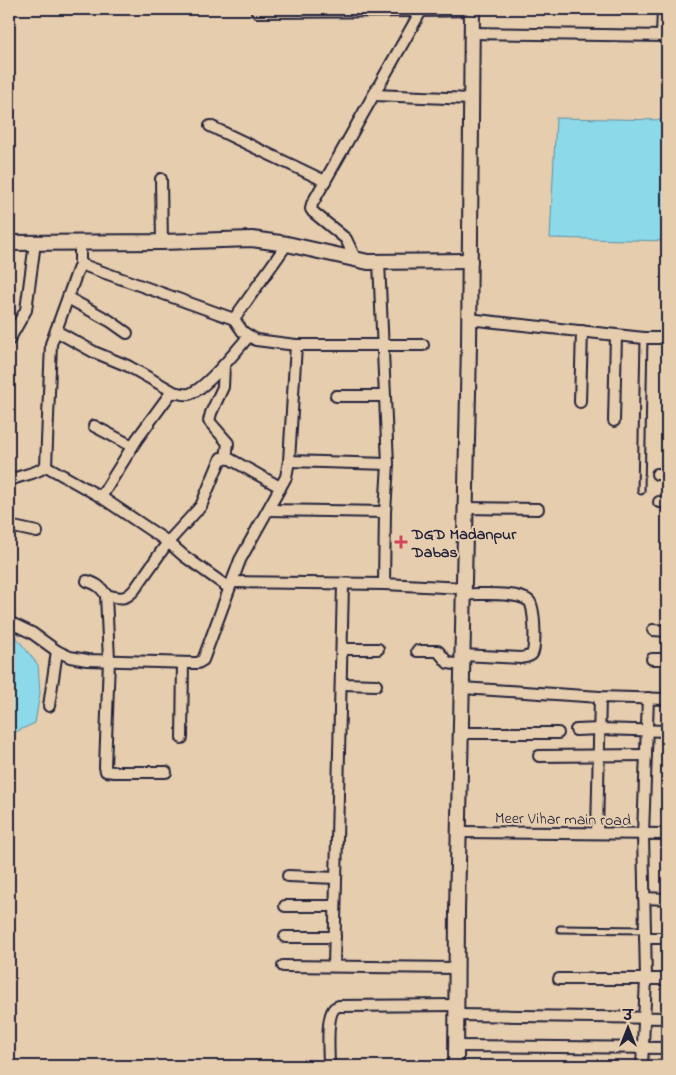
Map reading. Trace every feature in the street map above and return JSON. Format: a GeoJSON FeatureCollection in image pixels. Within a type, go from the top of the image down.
{"type":"FeatureCollection","features":[{"type":"Feature","properties":{"kind":"main road"},"geometry":{"type":"LineString","coordinates":[[456,1066],[456,968],[470,261],[472,9]]}},
{"type":"Feature","properties":{"kind":"main road"},"geometry":{"type":"LineString","coordinates":[[9,243],[162,242],[252,239],[287,244],[356,260],[379,262],[470,261]]}},
{"type":"Feature","properties":{"kind":"street"},"geometry":{"type":"LineString","coordinates":[[257,12],[472,9]]}},
{"type":"Feature","properties":{"kind":"street"},"geometry":{"type":"LineString","coordinates":[[472,33],[665,36],[664,9]]}},
{"type":"Feature","properties":{"kind":"street"},"geometry":{"type":"LineString","coordinates":[[356,260],[346,239],[313,212],[312,204],[421,11]]}},
{"type":"Feature","properties":{"kind":"street"},"geometry":{"type":"LineString","coordinates":[[374,95],[471,99]]}},
{"type":"Feature","properties":{"kind":"street"},"geometry":{"type":"LineString","coordinates":[[210,126],[325,181]]}},
{"type":"Feature","properties":{"kind":"street"},"geometry":{"type":"LineString","coordinates":[[161,179],[162,242]]}},
{"type":"Feature","properties":{"kind":"street"},"geometry":{"type":"LineString","coordinates":[[9,340],[26,310],[35,243]]}},
{"type":"Feature","properties":{"kind":"street"},"geometry":{"type":"LineString","coordinates":[[46,466],[51,344],[80,264],[80,243]]}},
{"type":"Feature","properties":{"kind":"street"},"geometry":{"type":"LineString","coordinates":[[234,319],[287,244]]}},
{"type":"Feature","properties":{"kind":"street"},"geometry":{"type":"LineString","coordinates":[[379,262],[388,464],[384,584]]}},
{"type":"Feature","properties":{"kind":"street"},"geometry":{"type":"LineString","coordinates":[[80,264],[234,319],[243,332],[256,340],[296,345],[423,345]]}},
{"type":"Feature","properties":{"kind":"street"},"geometry":{"type":"LineString","coordinates":[[68,298],[110,321],[127,333]]}},
{"type":"Feature","properties":{"kind":"street"},"geometry":{"type":"LineString","coordinates":[[468,319],[644,338],[667,338]]}},
{"type":"Feature","properties":{"kind":"street"},"geometry":{"type":"LineString","coordinates":[[56,331],[94,352],[128,366],[174,392],[189,394],[224,365],[249,336]]}},
{"type":"Feature","properties":{"kind":"street"},"geometry":{"type":"LineString","coordinates":[[580,402],[582,331]]}},
{"type":"Feature","properties":{"kind":"street"},"geometry":{"type":"LineString","coordinates":[[614,421],[616,335]]}},
{"type":"Feature","properties":{"kind":"street"},"geometry":{"type":"LineString","coordinates":[[9,622],[32,633],[57,651],[70,657],[87,660],[198,663],[206,656],[240,560],[286,477],[290,461],[296,345]]}},
{"type":"Feature","properties":{"kind":"street"},"geometry":{"type":"LineString","coordinates":[[224,365],[223,387],[209,421],[228,443],[226,458]]}},
{"type":"Feature","properties":{"kind":"street"},"geometry":{"type":"LineString","coordinates":[[101,498],[132,446],[166,398],[174,392]]}},
{"type":"Feature","properties":{"kind":"street"},"geometry":{"type":"LineString","coordinates":[[336,396],[385,396]]}},
{"type":"Feature","properties":{"kind":"street"},"geometry":{"type":"LineString","coordinates":[[94,426],[132,446]]}},
{"type":"Feature","properties":{"kind":"street"},"geometry":{"type":"LineString","coordinates":[[106,595],[123,598],[129,596],[168,542],[201,506],[221,458],[226,458],[280,487]]}},
{"type":"Feature","properties":{"kind":"street"},"geometry":{"type":"LineString","coordinates":[[290,461],[388,464]]}},
{"type":"Feature","properties":{"kind":"street"},"geometry":{"type":"LineString","coordinates":[[9,481],[37,472],[46,466]]}},
{"type":"Feature","properties":{"kind":"street"},"geometry":{"type":"LineString","coordinates":[[46,466],[101,498],[168,542],[184,556],[230,585],[384,584],[519,596],[532,603],[534,640],[532,654],[529,656],[521,658],[462,660],[448,663],[438,651],[416,651]]}},
{"type":"Feature","properties":{"kind":"street"},"geometry":{"type":"LineString","coordinates":[[466,508],[538,509]]}},
{"type":"Feature","properties":{"kind":"street"},"geometry":{"type":"LineString","coordinates":[[268,510],[385,512]]}},
{"type":"Feature","properties":{"kind":"street"},"geometry":{"type":"LineString","coordinates":[[9,520],[13,527],[37,532]]}},
{"type":"Feature","properties":{"kind":"street"},"geometry":{"type":"LineString","coordinates":[[87,582],[95,583],[101,587],[106,595],[109,660],[106,771],[166,772]]}},
{"type":"Feature","properties":{"kind":"street"},"geometry":{"type":"LineString","coordinates":[[334,965],[343,649],[343,584]]}},
{"type":"Feature","properties":{"kind":"street"},"geometry":{"type":"LineString","coordinates":[[653,630],[667,631]]}},
{"type":"Feature","properties":{"kind":"street"},"geometry":{"type":"LineString","coordinates":[[343,649],[378,649]]}},
{"type":"Feature","properties":{"kind":"street"},"geometry":{"type":"LineString","coordinates":[[49,706],[57,651]]}},
{"type":"Feature","properties":{"kind":"street"},"geometry":{"type":"LineString","coordinates":[[652,659],[667,660]]}},
{"type":"Feature","properties":{"kind":"street"},"geometry":{"type":"LineString","coordinates":[[182,738],[183,663]]}},
{"type":"Feature","properties":{"kind":"street"},"geometry":{"type":"LineString","coordinates":[[342,684],[376,685]]}},
{"type":"Feature","properties":{"kind":"street"},"geometry":{"type":"LineString","coordinates":[[462,688],[600,697],[667,699]]}},
{"type":"Feature","properties":{"kind":"street"},"geometry":{"type":"LineString","coordinates":[[597,833],[600,697]]}},
{"type":"Feature","properties":{"kind":"street"},"geometry":{"type":"LineString","coordinates":[[642,1066],[646,979],[643,834],[648,698]]}},
{"type":"Feature","properties":{"kind":"street"},"geometry":{"type":"LineString","coordinates":[[576,730],[600,728],[667,730]]}},
{"type":"Feature","properties":{"kind":"street"},"geometry":{"type":"LineString","coordinates":[[461,733],[558,733]]}},
{"type":"Feature","properties":{"kind":"street"},"geometry":{"type":"LineString","coordinates":[[539,756],[599,757],[646,755]]}},
{"type":"Feature","properties":{"kind":"street","name":"Meer Vihar main road"},"geometry":{"type":"LineString","coordinates":[[459,832],[667,834]]}},
{"type":"Feature","properties":{"kind":"street"},"geometry":{"type":"LineString","coordinates":[[288,876],[336,878]]}},
{"type":"Feature","properties":{"kind":"street"},"geometry":{"type":"LineString","coordinates":[[644,898],[667,899]]}},
{"type":"Feature","properties":{"kind":"street"},"geometry":{"type":"LineString","coordinates":[[285,906],[335,906]]}},
{"type":"Feature","properties":{"kind":"street"},"geometry":{"type":"LineString","coordinates":[[645,934],[667,938]]}},
{"type":"Feature","properties":{"kind":"street"},"geometry":{"type":"LineString","coordinates":[[285,937],[335,937]]}},
{"type":"Feature","properties":{"kind":"street"},"geometry":{"type":"LineString","coordinates":[[282,966],[334,965],[456,968]]}},
{"type":"Feature","properties":{"kind":"street"},"geometry":{"type":"LineString","coordinates":[[559,979],[667,978]]}},
{"type":"Feature","properties":{"kind":"street"},"geometry":{"type":"LineString","coordinates":[[329,1066],[330,1023],[332,1012],[339,1006],[667,1018]]}},
{"type":"Feature","properties":{"kind":"street"},"geometry":{"type":"LineString","coordinates":[[456,1046],[667,1048]]}},
{"type":"Feature","properties":{"kind":"lane"},"geometry":{"type":"LineString","coordinates":[[641,491],[644,338]]}},
{"type":"Feature","properties":{"kind":"lane"},"geometry":{"type":"LineString","coordinates":[[560,929],[645,934]]}},
{"type":"Feature","properties":{"kind":"water"},"geometry":{"type":"Polygon","coordinates":[[[556,118],[667,120],[667,241],[550,238],[556,118]]]}},
{"type":"Feature","properties":{"kind":"water"},"geometry":{"type":"Polygon","coordinates":[[[9,634],[16,637],[38,665],[40,693],[35,723],[9,735],[9,634]]]}},
{"type":"Feature","properties":{"kind":"place","name":"DGD Madanpur Dabas"},"geometry":{"type":"Point","coordinates":[401,542]}}]}
